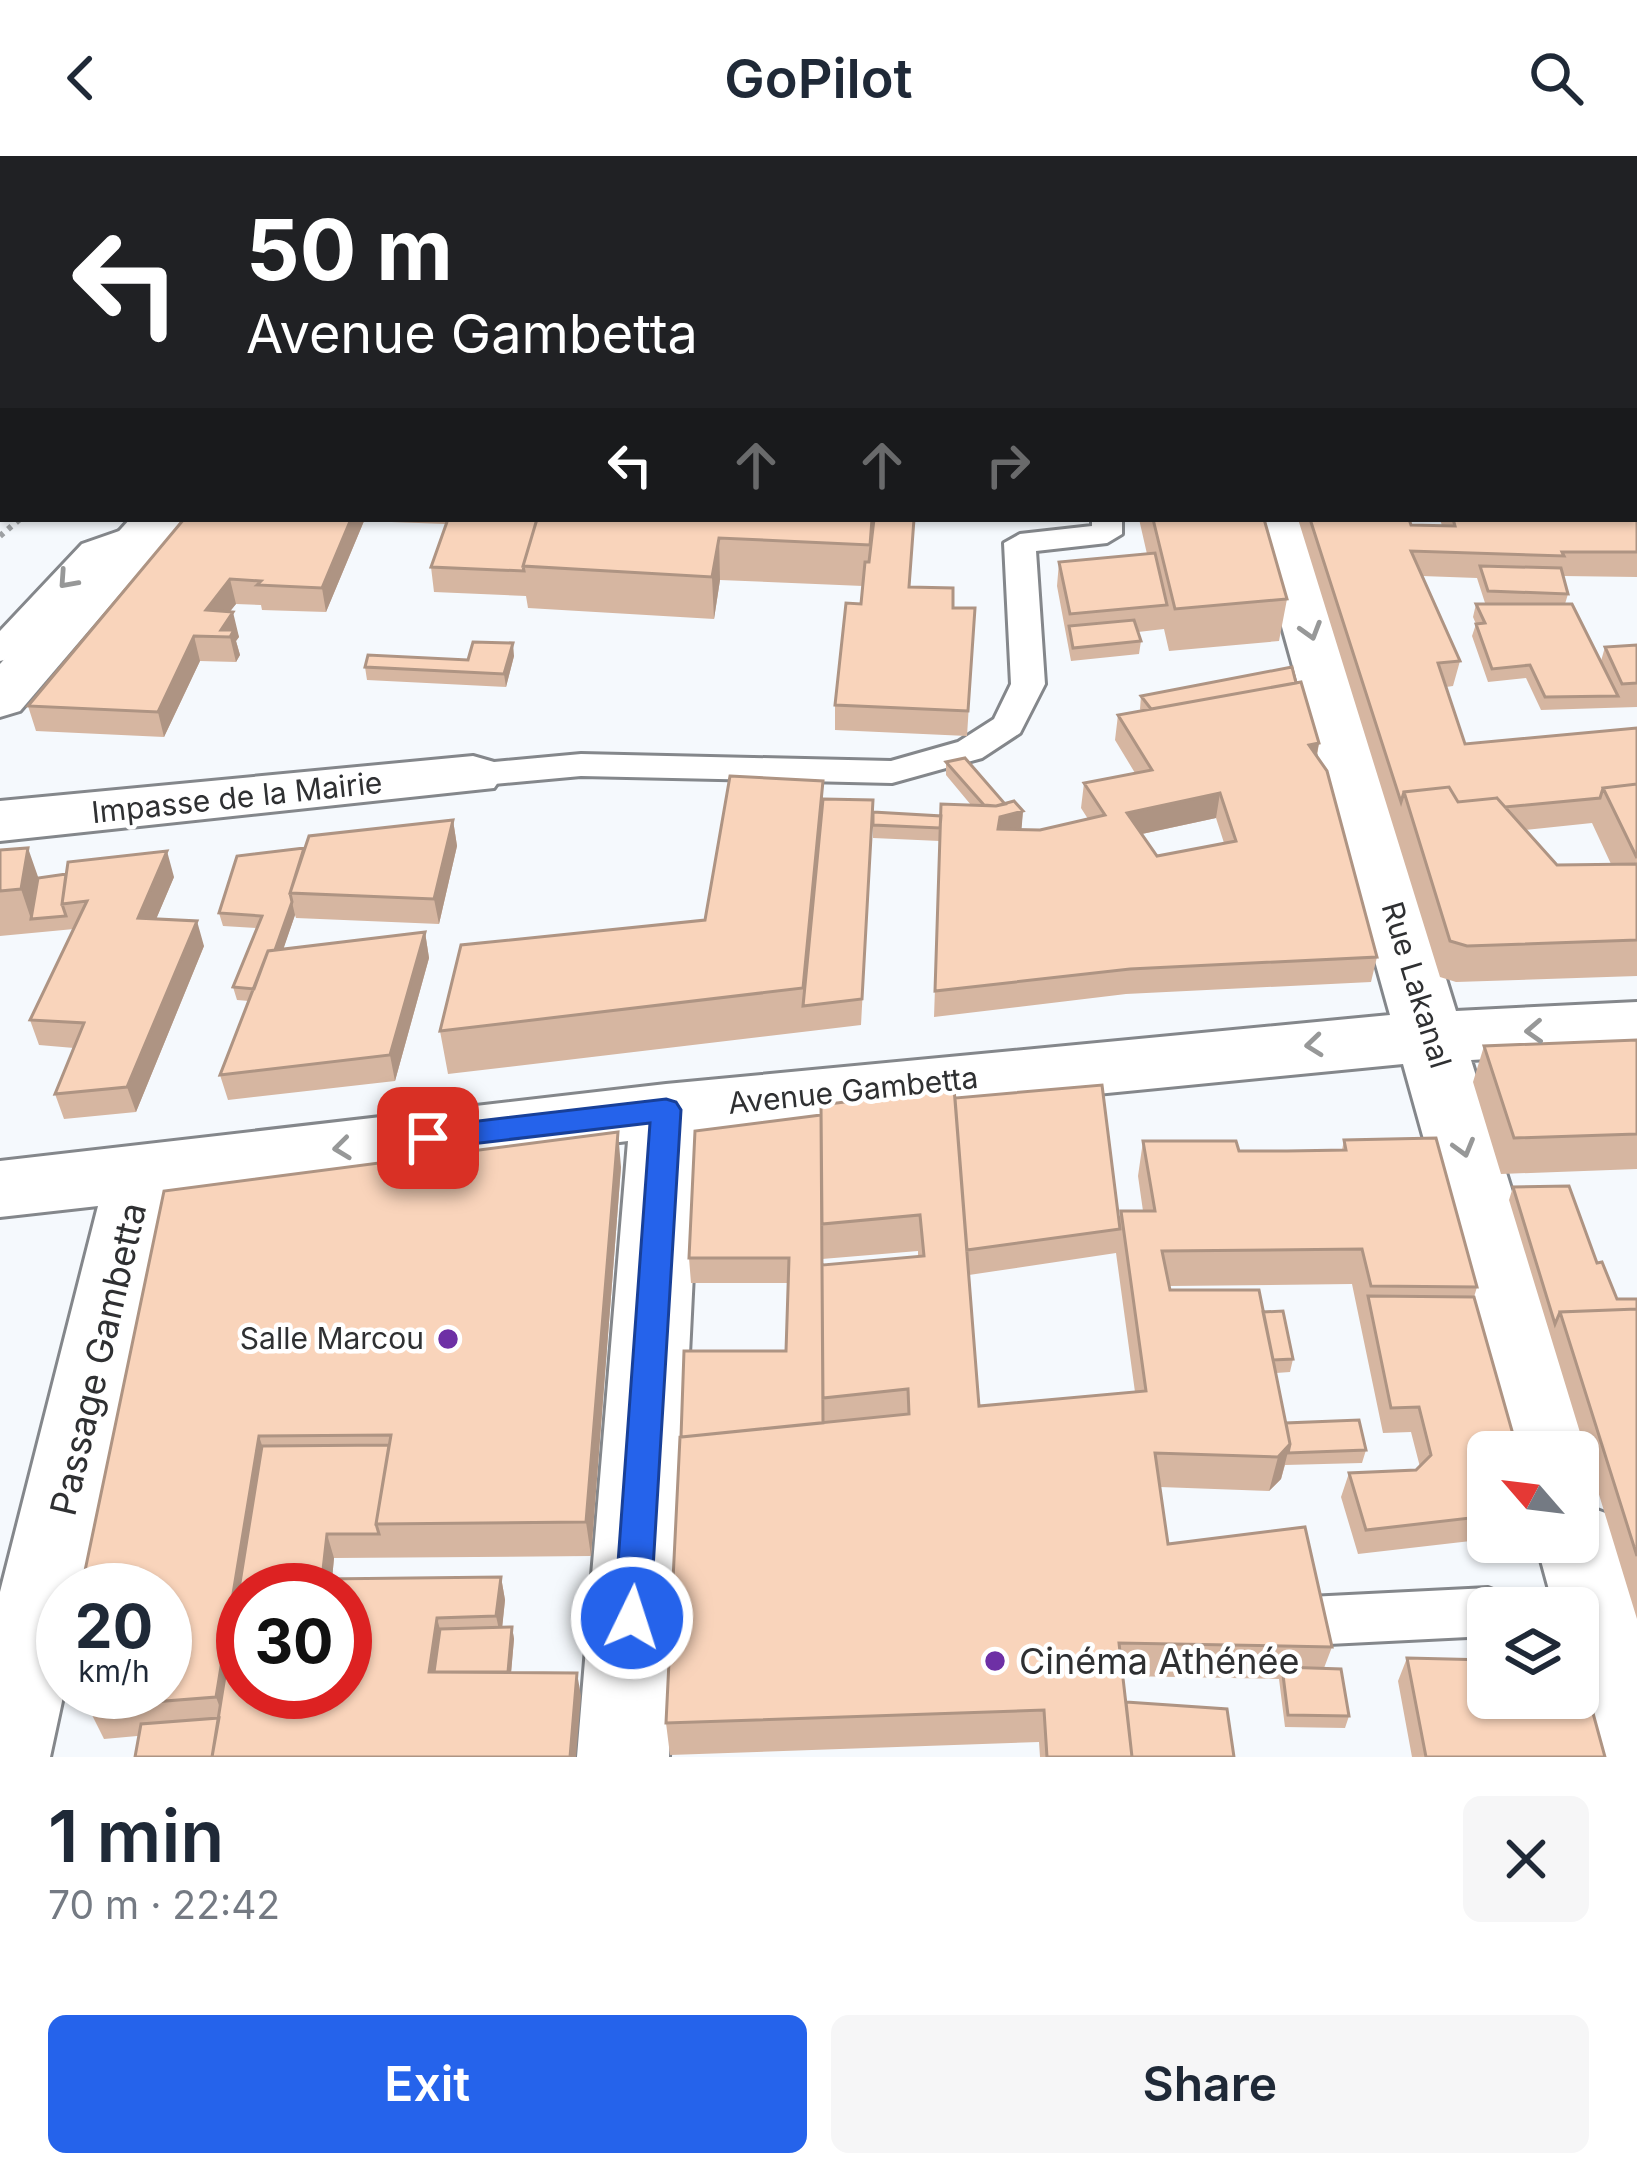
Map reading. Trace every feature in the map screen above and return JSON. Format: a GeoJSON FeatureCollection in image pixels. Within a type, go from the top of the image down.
{"type":"FeatureCollection","features":[{"type":"Feature","properties":{"kind":"street","name":"Rue Lakanal"},"geometry":{"type":"LineString","coordinates":[[1279,522],[1546,1431]]}},
{"type":"Feature","properties":{"kind":"street"},"geometry":{"type":"LineString","coordinates":[[0,699],[153,524]]}},
{"type":"Feature","properties":{"kind":"street","name":"Impasse de la Mairie"},"geometry":{"type":"LineString","coordinates":[[0,820],[473,775]]}},
{"type":"Feature","properties":{"kind":"street","name":"Avenue Gambetta"},"geometry":{"type":"LineString","coordinates":[[0,1189],[666,1110],[1431,1035],[1637,1026]]}},
{"type":"Feature","properties":{"kind":"street"},"geometry":{"type":"LineString","coordinates":[[623,1757],[666,1110]]}},
{"type":"Feature","properties":{"kind":"street","name":"Passage Gambetta"},"geometry":{"type":"LineString","coordinates":[[4,1757],[143,1171]]}},
{"type":"Feature","properties":{"kind":"street"},"geometry":{"type":"LineString","coordinates":[[1584,1585],[1637,1744]]}},
{"type":"Feature","properties":{"kind":"lane"},"geometry":{"type":"LineString","coordinates":[[473,775],[581,765],[892,772],[970,750],[1008,725],[1028,685],[1020,543],[1107,534],[1107,522]]}},
{"type":"Feature","properties":{"kind":"lane"},"geometry":{"type":"LineString","coordinates":[[0,651],[93,551],[153,524]]}},
{"type":"Feature","properties":{"kind":"lane"},"geometry":{"type":"LineString","coordinates":[[1309,1622],[1467,1613]]}},
{"type":"Feature","properties":{"kind":"building"},"geometry":{"type":"Polygon","coordinates":[[[181,522],[350,522],[322,588],[230,579],[206,610],[233,612],[221,630],[234,630],[230,637],[194,636],[158,712],[28,706],[181,522]]]}},
{"type":"Feature","properties":{"kind":"building"},"geometry":{"type":"Polygon","coordinates":[[[447,522],[536,522],[524,571],[431,567],[447,522]]]}},
{"type":"Feature","properties":{"kind":"building"},"geometry":{"type":"Polygon","coordinates":[[[536,522],[872,522],[870,545],[719,538],[712,577],[523,566],[536,522]]]}},
{"type":"Feature","properties":{"kind":"building"},"geometry":{"type":"Polygon","coordinates":[[[874,522],[914,522],[909,587],[953,588],[953,608],[975,608],[968,711],[835,705],[846,603],[861,604],[865,562],[869,562],[874,522]]]}},
{"type":"Feature","properties":{"kind":"building"},"geometry":{"type":"Polygon","coordinates":[[[1154,522],[1265,522],[1287,599],[1175,609],[1154,522]]]}},
{"type":"Feature","properties":{"kind":"building"},"geometry":{"type":"Polygon","coordinates":[[[1311,522],[1455,526],[1454,522],[1637,522],[1637,552],[1562,552],[1564,556],[1411,551],[1460,661],[1438,663],[1465,744],[1637,728],[1637,784],[1603,788],[1600,798],[1505,807],[1497,798],[1458,802],[1449,787],[1404,792],[1401,802],[1311,522]]]}},
{"type":"Feature","properties":{"kind":"building"},"geometry":{"type":"Polygon","coordinates":[[[1155,553],[1167,605],[1070,614],[1059,562],[1155,553]]]}},
{"type":"Feature","properties":{"kind":"building"},"geometry":{"type":"Polygon","coordinates":[[[1480,566],[1561,568],[1568,594],[1488,591],[1480,566]]]}},
{"type":"Feature","properties":{"kind":"building"},"geometry":{"type":"Polygon","coordinates":[[[1476,604],[1572,604],[1618,696],[1545,697],[1530,665],[1492,669],[1476,624],[1485,623],[1476,604]]]}},
{"type":"Feature","properties":{"kind":"building"},"geometry":{"type":"Polygon","coordinates":[[[1134,620],[1141,641],[1073,648],[1069,626],[1134,620]]]}},
{"type":"Feature","properties":{"kind":"building"},"geometry":{"type":"Polygon","coordinates":[[[473,642],[513,643],[504,674],[365,667],[368,655],[468,660],[473,642]]]}},
{"type":"Feature","properties":{"kind":"building"},"geometry":{"type":"Polygon","coordinates":[[[1637,645],[1637,683],[1622,684],[1605,647],[1637,645]]]}},
{"type":"Feature","properties":{"kind":"building"},"geometry":{"type":"Polygon","coordinates":[[[1292,667],[1296,683],[1151,709],[1141,696],[1292,667]]]}},
{"type":"Feature","properties":{"kind":"building"},"geometry":{"type":"Polygon","coordinates":[[[1301,682],[1319,743],[1309,745],[1327,771],[1377,957],[1130,969],[935,991],[941,804],[996,806],[1014,801],[1023,811],[1000,817],[998,829],[1040,830],[1105,815],[1084,783],[1152,770],[1118,715],[1301,682]],[[1220,793],[1127,813],[1157,856],[1236,841],[1220,793]]]}},
{"type":"Feature","properties":{"kind":"building"},"geometry":{"type":"Polygon","coordinates":[[[965,758],[1005,804],[984,805],[946,762],[965,758]]]}},
{"type":"Feature","properties":{"kind":"building"},"geometry":{"type":"Polygon","coordinates":[[[730,776],[823,781],[803,988],[440,1031],[461,945],[705,920],[730,776]]]}},
{"type":"Feature","properties":{"kind":"building"},"geometry":{"type":"Polygon","coordinates":[[[1637,784],[1637,858],[1603,788],[1637,784]]]}},
{"type":"Feature","properties":{"kind":"building"},"geometry":{"type":"Polygon","coordinates":[[[1449,787],[1458,802],[1497,798],[1557,865],[1637,864],[1637,940],[1467,946],[1450,941],[1404,792],[1449,787]]]}},
{"type":"Feature","properties":{"kind":"building"},"geometry":{"type":"Polygon","coordinates":[[[823,799],[873,800],[862,999],[803,1006],[823,799]]]}},
{"type":"Feature","properties":{"kind":"building"},"geometry":{"type":"Polygon","coordinates":[[[873,812],[941,816],[940,828],[873,825],[873,812]]]}},
{"type":"Feature","properties":{"kind":"building"},"geometry":{"type":"Polygon","coordinates":[[[453,820],[434,899],[290,893],[309,836],[453,820]]]}},
{"type":"Feature","properties":{"kind":"building"},"geometry":{"type":"Polygon","coordinates":[[[28,848],[21,889],[0,891],[0,850],[28,848]]]}},
{"type":"Feature","properties":{"kind":"building"},"geometry":{"type":"Polygon","coordinates":[[[304,848],[275,950],[268,951],[254,989],[233,987],[262,916],[219,913],[237,856],[304,848]]]}},
{"type":"Feature","properties":{"kind":"building"},"geometry":{"type":"Polygon","coordinates":[[[167,851],[138,918],[197,921],[127,1087],[55,1094],[84,1023],[30,1020],[87,901],[62,904],[68,862],[167,851]]]}},
{"type":"Feature","properties":{"kind":"building"},"geometry":{"type":"Polygon","coordinates":[[[66,874],[62,904],[66,916],[31,919],[38,878],[66,874]]]}},
{"type":"Feature","properties":{"kind":"building"},"geometry":{"type":"Polygon","coordinates":[[[425,932],[390,1055],[220,1075],[268,951],[425,932]]]}},
{"type":"Feature","properties":{"kind":"building"},"geometry":{"type":"Polygon","coordinates":[[[1637,1040],[1637,1134],[1514,1138],[1484,1046],[1637,1040]]]}},
{"type":"Feature","properties":{"kind":"building"},"geometry":{"type":"Polygon","coordinates":[[[1102,1085],[1120,1229],[967,1250],[955,1098],[1102,1085]]]}},
{"type":"Feature","properties":{"kind":"building"},"geometry":{"type":"Polygon","coordinates":[[[954,1088],[979,1406],[1146,1391],[1121,1211],[1155,1211],[1143,1141],[1236,1141],[1239,1151],[1287,1151],[1346,1150],[1344,1140],[1436,1138],[1477,1287],[1371,1286],[1362,1249],[1162,1251],[1170,1290],[1259,1290],[1290,1444],[1278,1457],[1155,1453],[1168,1544],[1305,1527],[1332,1647],[1119,1643],[1132,1757],[1047,1757],[1044,1710],[666,1723],[680,1437],[909,1414],[908,1389],[823,1398],[822,1265],[924,1256],[920,1215],[822,1224],[821,1105],[954,1088]]]}},
{"type":"Feature","properties":{"kind":"building"},"geometry":{"type":"Polygon","coordinates":[[[821,1115],[823,1423],[681,1437],[684,1351],[786,1351],[789,1258],[689,1258],[695,1131],[821,1115]]]}},
{"type":"Feature","properties":{"kind":"building"},"geometry":{"type":"Polygon","coordinates":[[[618,1132],[586,1522],[376,1524],[391,1435],[259,1436],[238,1563],[216,1563],[216,1697],[192,1699],[192,1563],[87,1563],[164,1191],[618,1132]]]}},
{"type":"Feature","properties":{"kind":"building"},"geometry":{"type":"Polygon","coordinates":[[[1569,1186],[1597,1263],[1602,1262],[1617,1299],[1637,1299],[1637,1309],[1560,1312],[1555,1324],[1513,1187],[1569,1186]]]}},
{"type":"Feature","properties":{"kind":"building"},"geometry":{"type":"Polygon","coordinates":[[[1368,1296],[1474,1297],[1512,1431],[1467,1431],[1467,1518],[1366,1530],[1349,1473],[1416,1470],[1431,1455],[1419,1407],[1391,1408],[1368,1296]]]}},
{"type":"Feature","properties":{"kind":"building"},"geometry":{"type":"Polygon","coordinates":[[[1637,1309],[1637,1556],[1599,1431],[1560,1312],[1637,1309]]]}},
{"type":"Feature","properties":{"kind":"building"},"geometry":{"type":"Polygon","coordinates":[[[1283,1311],[1293,1359],[1273,1360],[1263,1312],[1283,1311]]]}},
{"type":"Feature","properties":{"kind":"building"},"geometry":{"type":"Polygon","coordinates":[[[1359,1420],[1366,1450],[1288,1453],[1286,1423],[1359,1420]]]}},
{"type":"Feature","properties":{"kind":"building"},"geometry":{"type":"Polygon","coordinates":[[[389,1445],[376,1524],[379,1534],[327,1534],[324,1563],[243,1563],[262,1446],[389,1445]]]}},
{"type":"Feature","properties":{"kind":"building"},"geometry":{"type":"Polygon","coordinates":[[[501,1577],[496,1616],[437,1618],[429,1672],[577,1673],[570,1757],[212,1757],[218,1719],[372,1719],[372,1578],[501,1577]]]}},
{"type":"Feature","properties":{"kind":"building"},"geometry":{"type":"Polygon","coordinates":[[[512,1627],[508,1672],[434,1672],[440,1629],[512,1627]]]}},
{"type":"Feature","properties":{"kind":"building"},"geometry":{"type":"Polygon","coordinates":[[[1407,1658],[1467,1659],[1467,1719],[1595,1719],[1605,1757],[1426,1757],[1407,1658]]]}},
{"type":"Feature","properties":{"kind":"building"},"geometry":{"type":"Polygon","coordinates":[[[1282,1667],[1341,1669],[1349,1716],[1288,1715],[1282,1667]]]}},
{"type":"Feature","properties":{"kind":"building"},"geometry":{"type":"Polygon","coordinates":[[[1126,1702],[1227,1709],[1234,1757],[1132,1757],[1126,1702]]]}},
{"type":"Feature","properties":{"kind":"building"},"geometry":{"type":"Polygon","coordinates":[[[219,1719],[212,1757],[135,1757],[141,1724],[219,1719]]]}},
{"type":"Feature","properties":{"kind":"place","name":"Salle Marcou"},"geometry":{"type":"Point","coordinates":[448,1339]}},
{"type":"Feature","properties":{"kind":"place","name":"Cinéma Athénée"},"geometry":{"type":"Point","coordinates":[995,1661]}},
{"type":"Feature","properties":{"kind":"route"},"geometry":{"type":"LineString","coordinates":[[428,1138],[666,1110],[632,1618]]}}]}
